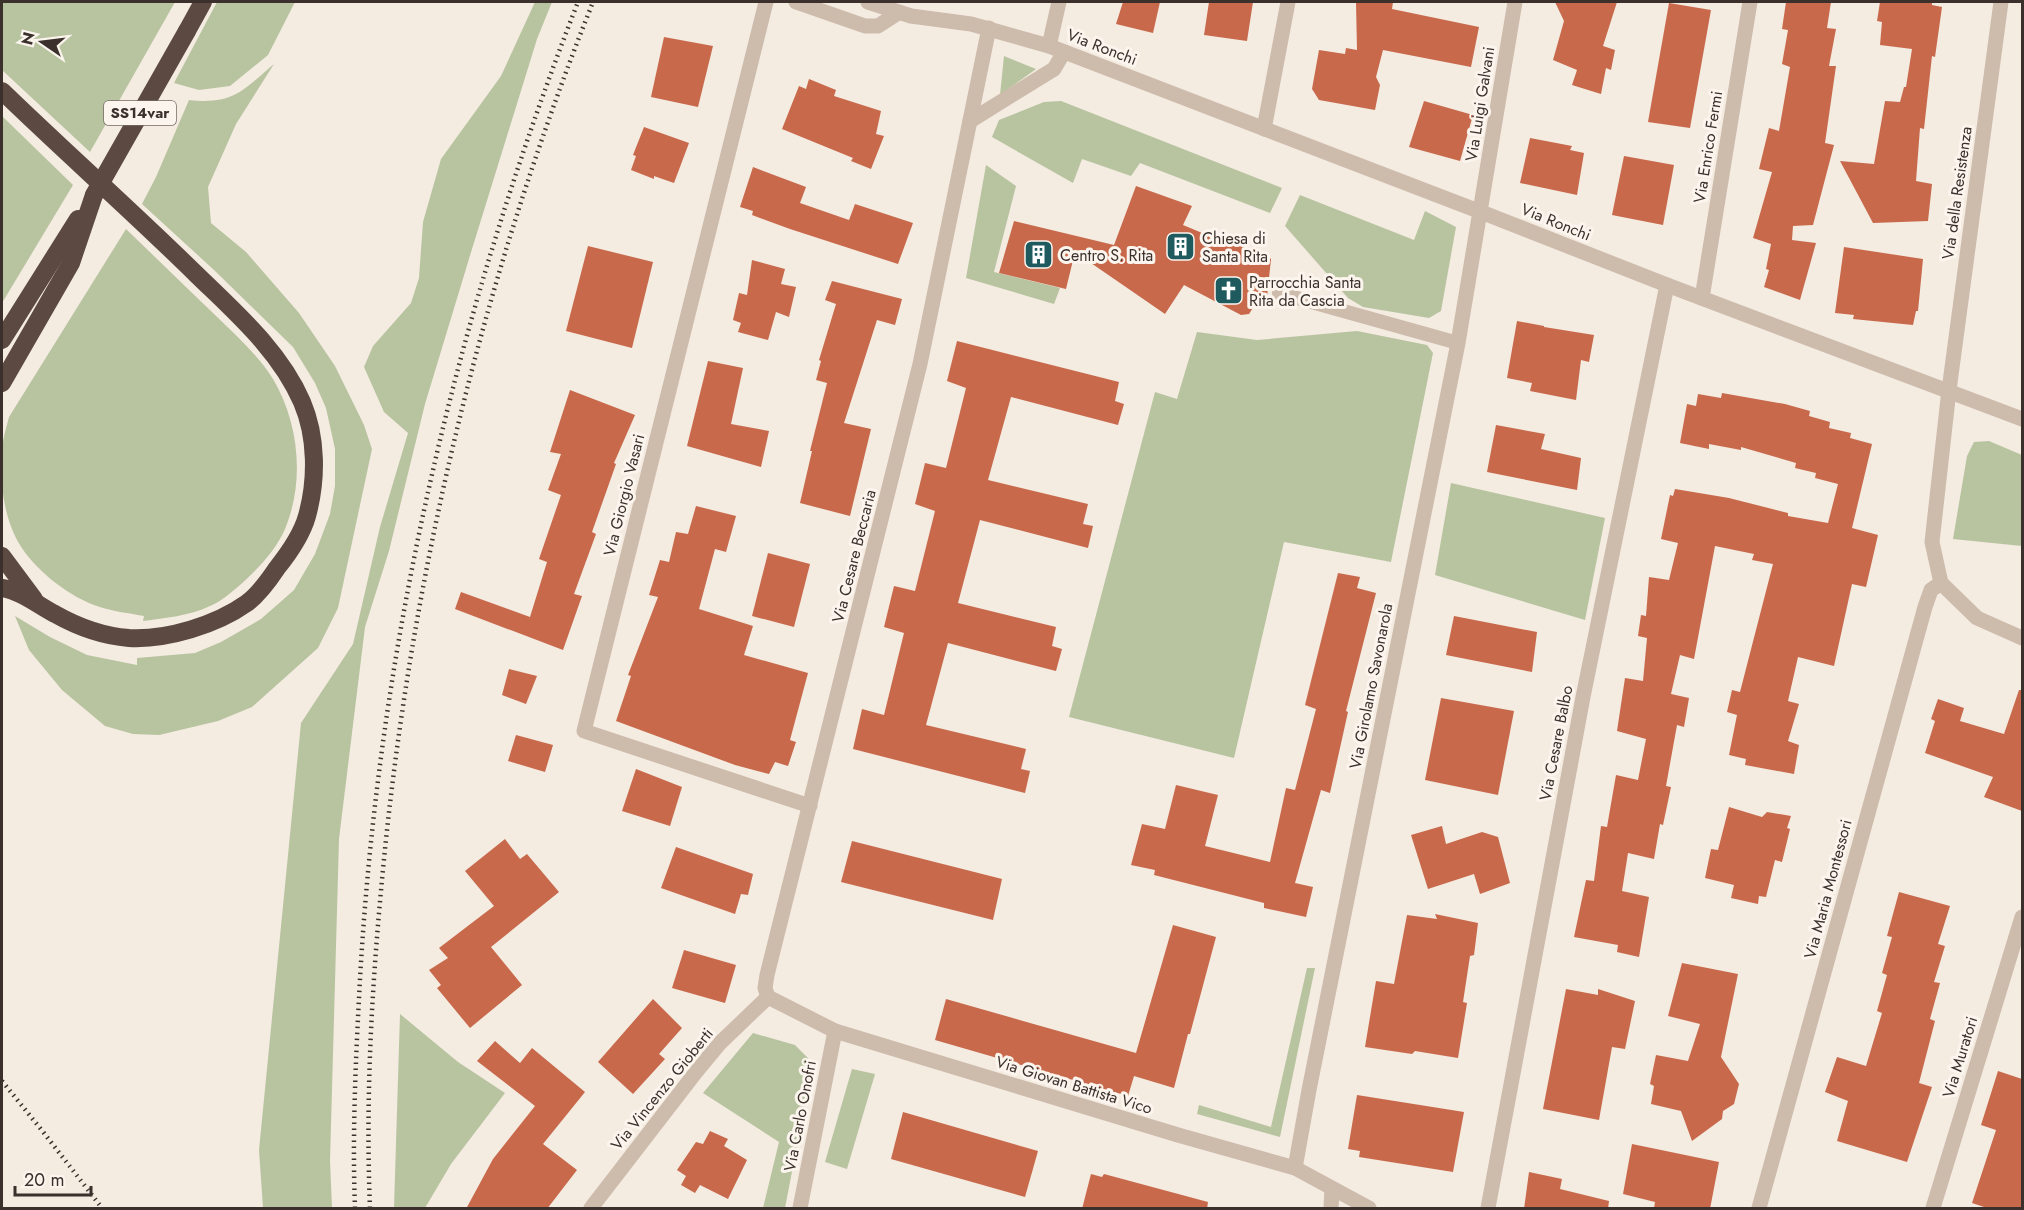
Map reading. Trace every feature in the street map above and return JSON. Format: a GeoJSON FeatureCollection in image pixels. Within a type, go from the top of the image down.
{"type":"FeatureCollection","features":[{"type":"Feature","properties":{"kind":"highway","name":"SS14var"},"geometry":{"type":"LineString","coordinates":[[2,340],[94,195],[203,2]]}},
{"type":"Feature","properties":{"kind":"highway"},"geometry":{"type":"LineString","coordinates":[[2,91],[75,162],[168,246],[228,305],[280,361],[302,403],[313,445],[313,483],[306,518],[290,551],[268,580],[247,602],[220,617],[182,633],[130,638],[94,632],[2,588]]}},
{"type":"Feature","properties":{"kind":"highway"},"geometry":{"type":"LineString","coordinates":[[2,384],[71,263],[94,195]]}},
{"type":"Feature","properties":{"kind":"highway"},"geometry":{"type":"LineString","coordinates":[[2,556],[37,603]]}},
{"type":"Feature","properties":{"kind":"street","name":"Via Giorgio Vasari"},"geometry":{"type":"LineString","coordinates":[[765,2],[584,731],[810,806]]}},
{"type":"Feature","properties":{"kind":"street"},"geometry":{"type":"LineString","coordinates":[[796,2],[865,26],[878,26],[898,7]]}},
{"type":"Feature","properties":{"kind":"street","name":"Via Ronchi"},"geometry":{"type":"LineString","coordinates":[[868,2],[989,28],[1056,49],[1666,285],[2022,419]]}},
{"type":"Feature","properties":{"kind":"street"},"geometry":{"type":"LineString","coordinates":[[970,121],[1054,69],[1059,2]]}},
{"type":"Feature","properties":{"kind":"street"},"geometry":{"type":"LineString","coordinates":[[1264,129],[1288,2]]}},
{"type":"Feature","properties":{"kind":"street","name":"Via Luigi Galvani"},"geometry":{"type":"LineString","coordinates":[[1481,212],[1515,2]]}},
{"type":"Feature","properties":{"kind":"street","name":"Via Enrico Fermi"},"geometry":{"type":"LineString","coordinates":[[1702,298],[1750,2]]}},
{"type":"Feature","properties":{"kind":"street","name":"Via della Resistenza"},"geometry":{"type":"LineString","coordinates":[[1949,390],[2001,2]]}},
{"type":"Feature","properties":{"kind":"street","name":"Via Cesare Beccaria"},"geometry":{"type":"LineString","coordinates":[[768,997],[765,988],[767,975],[920,363],[989,28]]}},
{"type":"Feature","properties":{"kind":"street","name":"Via Girolamo Savonarola"},"geometry":{"type":"LineString","coordinates":[[1295,1168],[1458,343],[1481,212]]}},
{"type":"Feature","properties":{"kind":"street","name":"Via Cesare Balbo"},"geometry":{"type":"LineString","coordinates":[[1488,1209],[1583,697],[1666,285]]}},
{"type":"Feature","properties":{"kind":"street"},"geometry":{"type":"LineString","coordinates":[[1949,390],[1932,542],[1941,583],[1977,618],[2022,638]]}},
{"type":"Feature","properties":{"kind":"street","name":"Via Maria Montessori"},"geometry":{"type":"LineString","coordinates":[[1759,1209],[1925,607],[1931,590],[1941,583]]}},
{"type":"Feature","properties":{"kind":"street","name":"Via Muratori"},"geometry":{"type":"LineString","coordinates":[[1934,1209],[2022,917]]}},
{"type":"Feature","properties":{"kind":"street","name":"Via Giovan Battista Vico"},"geometry":{"type":"LineString","coordinates":[[768,997],[835,1031],[1201,1142],[1295,1168],[1369,1209]]}},
{"type":"Feature","properties":{"kind":"street","name":"Via Vincenzo Gioberti"},"geometry":{"type":"LineString","coordinates":[[591,1209],[720,1043],[768,997]]}},
{"type":"Feature","properties":{"kind":"street","name":"Via Carlo Onofri"},"geometry":{"type":"LineString","coordinates":[[800,1209],[835,1031]]}},
{"type":"Feature","properties":{"kind":"street"},"geometry":{"type":"LineString","coordinates":[[1331,1209],[1332,1189]]}},
{"type":"Feature","properties":{"kind":"lane"},"geometry":{"type":"LineString","coordinates":[[1279,293],[1458,343]]}},
{"type":"Feature","properties":{"kind":"green space"},"geometry":{"type":"Polygon","coordinates":[[[2,2],[175,2],[90,152],[2,70],[2,2]]]}},
{"type":"Feature","properties":{"kind":"green space"},"geometry":{"type":"Polygon","coordinates":[[[217,2],[295,2],[268,55],[230,86],[199,90],[174,83],[217,2]]]}},
{"type":"Feature","properties":{"kind":"green space"},"geometry":{"type":"Polygon","coordinates":[[[535,2],[552,2],[537,39],[425,404],[389,551],[365,627],[339,839],[330,1161],[332,1208],[263,1208],[259,1150],[301,723],[353,644],[380,527],[408,433],[384,412],[364,367],[373,346],[411,303],[419,278],[423,222],[441,159],[501,76],[535,2]]]}},
{"type":"Feature","properties":{"kind":"green space"},"geometry":{"type":"Polygon","coordinates":[[[1004,56],[1036,69],[1000,95],[1004,56]]]}},
{"type":"Feature","properties":{"kind":"green space"},"geometry":{"type":"Polygon","coordinates":[[[274,64],[236,124],[208,187],[211,223],[246,252],[299,313],[335,366],[364,425],[372,449],[338,608],[318,648],[252,707],[218,721],[159,735],[133,734],[105,726],[62,690],[29,650],[15,616],[87,655],[137,665],[137,658],[195,653],[221,642],[261,619],[294,590],[315,554],[330,514],[335,486],[335,449],[326,408],[315,383],[293,347],[142,204],[189,100],[217,100],[237,94],[274,64]]]}},
{"type":"Feature","properties":{"kind":"green space"},"geometry":{"type":"Polygon","coordinates":[[[1061,101],[1282,188],[1270,213],[1140,163],[1131,176],[1082,159],[1073,183],[992,137],[999,120],[1044,102],[1061,101]]]}},
{"type":"Feature","properties":{"kind":"green space"},"geometry":{"type":"Polygon","coordinates":[[[2,116],[73,185],[2,303],[2,116]]]}},
{"type":"Feature","properties":{"kind":"green space"},"geometry":{"type":"Polygon","coordinates":[[[986,165],[1016,186],[994,272],[1060,288],[1054,304],[966,278],[986,165]]]}},
{"type":"Feature","properties":{"kind":"green space"},"geometry":{"type":"Polygon","coordinates":[[[1300,195],[1414,240],[1425,211],[1456,227],[1441,311],[1429,318],[1363,307],[1348,298],[1285,226],[1300,195]]]}},
{"type":"Feature","properties":{"kind":"green space"},"geometry":{"type":"Polygon","coordinates":[[[126,229],[244,344],[267,370],[289,414],[297,472],[291,511],[285,529],[271,552],[246,579],[222,600],[202,609],[168,618],[143,621],[144,616],[106,609],[83,600],[60,586],[39,569],[22,548],[12,528],[5,507],[2,474],[3,444],[9,417],[126,229]]]}},
{"type":"Feature","properties":{"kind":"green space"},"geometry":{"type":"Polygon","coordinates":[[[1357,331],[1427,345],[1433,353],[1391,562],[1284,542],[1234,758],[1069,717],[1155,392],[1177,399],[1197,332],[1257,340],[1357,331]]]}},
{"type":"Feature","properties":{"kind":"green space"},"geometry":{"type":"Polygon","coordinates":[[[1989,441],[2022,455],[2022,546],[1953,539],[1967,456],[1974,442],[1989,441]]]}},
{"type":"Feature","properties":{"kind":"green space"},"geometry":{"type":"Polygon","coordinates":[[[1451,483],[1605,518],[1585,620],[1435,575],[1451,483]]]}},
{"type":"Feature","properties":{"kind":"green space"},"geometry":{"type":"Polygon","coordinates":[[[1307,968],[1315,968],[1280,1137],[1197,1114],[1199,1105],[1271,1127],[1307,968]]]}},
{"type":"Feature","properties":{"kind":"green space"},"geometry":{"type":"Polygon","coordinates":[[[400,1014],[458,1062],[505,1093],[451,1164],[425,1208],[394,1208],[400,1014]]]}},
{"type":"Feature","properties":{"kind":"green space"},"geometry":{"type":"Polygon","coordinates":[[[753,1033],[795,1045],[808,1058],[810,1078],[785,1208],[763,1208],[779,1142],[703,1093],[753,1033]]]}},
{"type":"Feature","properties":{"kind":"green space"},"geometry":{"type":"Polygon","coordinates":[[[852,1069],[875,1074],[847,1169],[825,1162],[852,1069]]]}},
{"type":"Feature","properties":{"kind":"building"},"geometry":{"type":"Polygon","coordinates":[[[1123,2],[1160,2],[1153,33],[1116,24],[1123,2]]]}},
{"type":"Feature","properties":{"kind":"building"},"geometry":{"type":"Polygon","coordinates":[[[1209,2],[1253,2],[1247,41],[1204,35],[1209,2]]]}},
{"type":"Feature","properties":{"kind":"building"},"geometry":{"type":"Polygon","coordinates":[[[1356,2],[1393,2],[1392,9],[1479,27],[1471,67],[1383,50],[1376,77],[1380,85],[1375,110],[1319,100],[1312,89],[1319,50],[1345,54],[1346,48],[1357,50],[1356,2]]]}},
{"type":"Feature","properties":{"kind":"building"},"geometry":{"type":"Polygon","coordinates":[[[1555,2],[1617,2],[1603,46],[1615,50],[1611,70],[1606,68],[1601,94],[1572,85],[1577,70],[1553,60],[1564,21],[1555,2]]]}},
{"type":"Feature","properties":{"kind":"building"},"geometry":{"type":"Polygon","coordinates":[[[1786,2],[1831,2],[1827,28],[1836,29],[1829,66],[1836,66],[1825,143],[1834,145],[1813,225],[1793,226],[1792,240],[1816,243],[1800,300],[1764,287],[1769,270],[1766,269],[1771,244],[1753,238],[1772,172],[1759,169],[1769,128],[1779,131],[1790,67],[1782,64],[1788,30],[1782,29],[1786,2]]]}},
{"type":"Feature","properties":{"kind":"building"},"geometry":{"type":"Polygon","coordinates":[[[1880,2],[1932,2],[1932,5],[1942,7],[1935,57],[1932,56],[1924,129],[1920,128],[1916,181],[1932,184],[1928,221],[1873,223],[1840,161],[1874,164],[1885,101],[1900,102],[1904,87],[1906,87],[1912,49],[1880,45],[1882,22],[1877,21],[1880,2]]]}},
{"type":"Feature","properties":{"kind":"building"},"geometry":{"type":"Polygon","coordinates":[[[1669,3],[1711,10],[1690,128],[1648,122],[1669,3]]]}},
{"type":"Feature","properties":{"kind":"building"},"geometry":{"type":"Polygon","coordinates":[[[664,37],[713,46],[698,107],[651,97],[664,37]]]}},
{"type":"Feature","properties":{"kind":"building"},"geometry":{"type":"Polygon","coordinates":[[[809,79],[836,90],[834,96],[881,111],[876,134],[884,136],[871,169],[851,161],[853,158],[782,129],[799,86],[806,89],[809,79]]]}},
{"type":"Feature","properties":{"kind":"building"},"geometry":{"type":"Polygon","coordinates":[[[1424,101],[1473,115],[1460,161],[1409,147],[1424,101]]]}},
{"type":"Feature","properties":{"kind":"building"},"geometry":{"type":"Polygon","coordinates":[[[644,127],[689,143],[674,183],[654,176],[654,179],[631,170],[636,156],[633,155],[644,127]]]}},
{"type":"Feature","properties":{"kind":"building"},"geometry":{"type":"Polygon","coordinates":[[[1530,138],[1572,146],[1570,150],[1584,153],[1577,195],[1520,183],[1530,138]]]}},
{"type":"Feature","properties":{"kind":"building"},"geometry":{"type":"Polygon","coordinates":[[[1624,156],[1674,165],[1663,225],[1612,215],[1624,156]]]}},
{"type":"Feature","properties":{"kind":"building"},"geometry":{"type":"Polygon","coordinates":[[[753,167],[806,187],[800,203],[849,220],[855,204],[913,223],[898,264],[790,229],[752,215],[753,211],[740,207],[753,167]]]}},
{"type":"Feature","properties":{"kind":"building","name":"Chiesa di Santa Rita"},"geometry":{"type":"Polygon","coordinates":[[[1136,186],[1192,206],[1183,225],[1207,235],[1263,252],[1271,259],[1267,297],[1261,295],[1249,314],[1241,315],[1184,285],[1165,314],[1075,252],[1066,289],[999,273],[1014,221],[1114,245],[1136,186]]]}},
{"type":"Feature","properties":{"kind":"building"},"geometry":{"type":"Polygon","coordinates":[[[588,246],[653,262],[632,348],[566,331],[588,246]]]}},
{"type":"Feature","properties":{"kind":"building"},"geometry":{"type":"Polygon","coordinates":[[[1844,247],[1923,259],[1918,311],[1916,311],[1913,325],[1853,319],[1854,315],[1835,313],[1844,247]]]}},
{"type":"Feature","properties":{"kind":"building"},"geometry":{"type":"Polygon","coordinates":[[[752,260],[785,269],[781,284],[796,287],[789,317],[776,312],[768,340],[738,332],[741,323],[733,320],[739,293],[747,295],[752,260]]]}},
{"type":"Feature","properties":{"kind":"building"},"geometry":{"type":"Polygon","coordinates":[[[832,281],[902,299],[895,325],[877,320],[844,423],[871,429],[850,516],[800,503],[827,383],[816,380],[821,361],[819,360],[836,304],[825,300],[832,281]]]}},
{"type":"Feature","properties":{"kind":"building"},"geometry":{"type":"Polygon","coordinates":[[[1517,321],[1594,335],[1589,362],[1581,360],[1576,400],[1530,391],[1532,383],[1507,378],[1517,321]]]}},
{"type":"Feature","properties":{"kind":"building"},"geometry":{"type":"Polygon","coordinates":[[[957,341],[1119,382],[1115,401],[1124,404],[1118,425],[1011,397],[988,480],[1088,504],[1083,524],[1093,526],[1088,548],[980,520],[958,603],[1056,627],[1052,646],[1062,649],[1056,671],[948,643],[926,725],[1026,749],[1021,769],[1030,771],[1025,793],[853,749],[862,709],[884,715],[904,633],[884,627],[894,586],[915,591],[935,511],[915,504],[925,463],[946,468],[966,388],[947,381],[957,341]]]}},
{"type":"Feature","properties":{"kind":"building"},"geometry":{"type":"Polygon","coordinates":[[[708,361],[743,368],[731,424],[769,431],[761,467],[687,446],[708,361]]]}},
{"type":"Feature","properties":{"kind":"building"},"geometry":{"type":"Polygon","coordinates":[[[570,390],[635,415],[614,463],[616,464],[592,532],[596,534],[574,594],[582,596],[563,650],[455,609],[461,592],[530,617],[547,562],[539,559],[561,495],[548,490],[561,454],[550,452],[570,390]]]}},
{"type":"Feature","properties":{"kind":"building"},"geometry":{"type":"Polygon","coordinates":[[[1722,393],[1785,404],[1810,411],[1809,416],[1830,422],[1829,428],[1851,433],[1850,438],[1872,444],[1852,528],[1878,535],[1866,587],[1852,584],[1834,666],[1798,657],[1788,701],[1799,704],[1788,741],[1799,745],[1794,774],[1745,765],[1746,759],[1729,755],[1737,715],[1727,712],[1732,690],[1740,692],[1773,564],[1752,560],[1754,554],[1715,546],[1694,659],[1680,655],[1671,694],[1689,698],[1684,727],[1677,725],[1666,786],[1671,787],[1663,825],[1660,824],[1654,859],[1628,853],[1622,891],[1649,897],[1639,957],[1617,952],[1618,945],[1574,937],[1586,880],[1594,881],[1601,826],[1607,827],[1616,775],[1638,780],[1646,739],[1617,731],[1625,678],[1643,681],[1647,638],[1638,636],[1641,615],[1646,616],[1649,577],[1669,580],[1678,543],[1661,539],[1670,495],[1673,496],[1675,489],[1729,498],[1788,513],[1788,516],[1828,523],[1838,484],[1815,478],[1816,473],[1795,468],[1796,463],[1741,447],[1741,450],[1709,444],[1709,449],[1680,443],[1687,404],[1696,406],[1698,394],[1721,398],[1722,393]]]}},
{"type":"Feature","properties":{"kind":"building"},"geometry":{"type":"Polygon","coordinates":[[[1496,425],[1545,434],[1541,449],[1581,458],[1577,490],[1487,472],[1496,425]]]}},
{"type":"Feature","properties":{"kind":"building"},"geometry":{"type":"Polygon","coordinates":[[[696,506],[736,516],[726,552],[715,549],[699,609],[753,626],[744,655],[808,673],[790,740],[796,742],[788,766],[775,762],[769,774],[735,765],[616,721],[631,676],[628,675],[658,597],[649,595],[660,560],[669,562],[676,532],[688,534],[696,506]]]}},
{"type":"Feature","properties":{"kind":"building"},"geometry":{"type":"Polygon","coordinates":[[[768,553],[810,564],[794,627],[752,616],[768,553]]]}},
{"type":"Feature","properties":{"kind":"building"},"geometry":{"type":"Polygon","coordinates":[[[1338,573],[1360,577],[1357,588],[1376,593],[1346,711],[1348,712],[1330,793],[1321,790],[1295,883],[1313,887],[1306,917],[1264,908],[1264,903],[1154,875],[1155,870],[1131,865],[1142,824],[1165,829],[1176,785],[1218,795],[1205,846],[1270,862],[1286,788],[1295,790],[1316,709],[1305,705],[1338,573]]]}},
{"type":"Feature","properties":{"kind":"building"},"geometry":{"type":"Polygon","coordinates":[[[1454,616],[1537,632],[1532,672],[1446,655],[1454,616]]]}},
{"type":"Feature","properties":{"kind":"building"},"geometry":{"type":"Polygon","coordinates":[[[509,669],[537,676],[526,704],[502,695],[509,669]]]}},
{"type":"Feature","properties":{"kind":"building"},"geometry":{"type":"Polygon","coordinates":[[[2019,690],[2022,690],[2022,811],[1984,797],[1993,777],[1925,753],[1935,721],[1931,719],[1938,699],[1964,708],[1960,721],[2004,734],[2019,690]]]}},
{"type":"Feature","properties":{"kind":"building"},"geometry":{"type":"Polygon","coordinates":[[[1441,698],[1514,711],[1498,795],[1425,780],[1441,698]]]}},
{"type":"Feature","properties":{"kind":"building"},"geometry":{"type":"Polygon","coordinates":[[[516,735],[553,745],[545,772],[508,761],[516,735]]]}},
{"type":"Feature","properties":{"kind":"building"},"geometry":{"type":"Polygon","coordinates":[[[636,769],[682,787],[670,826],[622,811],[636,769]]]}},
{"type":"Feature","properties":{"kind":"building"},"geometry":{"type":"Polygon","coordinates":[[[1729,807],[1762,817],[1767,812],[1791,816],[1782,862],[1775,860],[1766,897],[1759,896],[1758,904],[1731,898],[1734,885],[1705,878],[1711,849],[1718,850],[1729,807]]]}},
{"type":"Feature","properties":{"kind":"building"},"geometry":{"type":"Polygon","coordinates":[[[1442,826],[1446,844],[1482,832],[1498,837],[1510,883],[1480,894],[1474,874],[1428,889],[1411,835],[1442,826]]]}},
{"type":"Feature","properties":{"kind":"building"},"geometry":{"type":"Polygon","coordinates":[[[505,839],[520,859],[527,854],[559,892],[491,947],[522,985],[470,1028],[437,988],[441,985],[429,970],[448,958],[439,948],[494,906],[465,871],[505,839]]]}},
{"type":"Feature","properties":{"kind":"building"},"geometry":{"type":"Polygon","coordinates":[[[852,841],[1002,879],[993,920],[841,882],[852,841]]]}},
{"type":"Feature","properties":{"kind":"building"},"geometry":{"type":"Polygon","coordinates":[[[676,847],[753,874],[748,895],[741,894],[735,914],[661,888],[676,847]]]}},
{"type":"Feature","properties":{"kind":"building"},"geometry":{"type":"Polygon","coordinates":[[[1899,892],[1950,906],[1938,944],[1945,946],[1934,982],[1940,983],[1930,1019],[1935,1021],[1919,1083],[1932,1087],[1907,1162],[1837,1141],[1848,1101],[1825,1092],[1837,1057],[1866,1066],[1882,1013],[1877,1011],[1887,975],[1882,973],[1892,937],[1887,936],[1899,892]]]}},
{"type":"Feature","properties":{"kind":"building"},"geometry":{"type":"Polygon","coordinates":[[[1435,914],[1478,923],[1474,955],[1470,956],[1463,1002],[1467,1003],[1458,1058],[1415,1051],[1412,1054],[1365,1047],[1376,981],[1394,984],[1407,915],[1437,919],[1435,914]]]}},
{"type":"Feature","properties":{"kind":"building"},"geometry":{"type":"Polygon","coordinates":[[[1173,925],[1216,937],[1174,1088],[1134,1076],[1128,1096],[935,1040],[946,999],[1136,1053],[1173,925]]]}},
{"type":"Feature","properties":{"kind":"building"},"geometry":{"type":"Polygon","coordinates":[[[684,950],[736,965],[725,1003],[672,988],[684,950]]]}},
{"type":"Feature","properties":{"kind":"building"},"geometry":{"type":"Polygon","coordinates":[[[1682,963],[1738,974],[1721,1057],[1739,1084],[1734,1104],[1723,1111],[1722,1119],[1692,1141],[1681,1111],[1651,1104],[1654,1086],[1650,1084],[1656,1055],[1688,1061],[1700,1024],[1668,1016],[1682,963]]]}},
{"type":"Feature","properties":{"kind":"building"},"geometry":{"type":"Polygon","coordinates":[[[1566,989],[1598,995],[1598,989],[1635,1001],[1625,1049],[1612,1047],[1599,1120],[1543,1109],[1566,989]]]}},
{"type":"Feature","properties":{"kind":"building"},"geometry":{"type":"Polygon","coordinates":[[[653,999],[682,1028],[659,1054],[665,1059],[633,1094],[598,1062],[653,999]]]}},
{"type":"Feature","properties":{"kind":"building"},"geometry":{"type":"Polygon","coordinates":[[[495,1041],[520,1063],[532,1048],[585,1092],[543,1144],[577,1170],[547,1209],[466,1209],[493,1159],[535,1106],[477,1061],[495,1041]]]}},
{"type":"Feature","properties":{"kind":"building"},"geometry":{"type":"Polygon","coordinates":[[[1998,1071],[2022,1079],[2022,1209],[1990,1209],[1972,1203],[1996,1130],[1981,1125],[1998,1071]]]}},
{"type":"Feature","properties":{"kind":"building"},"geometry":{"type":"Polygon","coordinates":[[[1357,1095],[1464,1112],[1453,1172],[1359,1157],[1360,1151],[1348,1149],[1357,1095]]]}},
{"type":"Feature","properties":{"kind":"building"},"geometry":{"type":"Polygon","coordinates":[[[903,1112],[1038,1151],[1025,1197],[891,1159],[903,1112]]]}},
{"type":"Feature","properties":{"kind":"building"},"geometry":{"type":"Polygon","coordinates":[[[710,1131],[728,1139],[724,1146],[747,1160],[728,1199],[700,1185],[695,1193],[681,1185],[686,1176],[677,1170],[696,1142],[703,1144],[710,1131]]]}},
{"type":"Feature","properties":{"kind":"building"},"geometry":{"type":"Polygon","coordinates":[[[1632,1144],[1719,1162],[1710,1209],[1654,1209],[1655,1202],[1623,1194],[1632,1144]]]}},
{"type":"Feature","properties":{"kind":"building"},"geometry":{"type":"Polygon","coordinates":[[[1529,1172],[1562,1179],[1560,1189],[1609,1201],[1608,1209],[1524,1209],[1529,1172]]]}},
{"type":"Feature","properties":{"kind":"building"},"geometry":{"type":"Polygon","coordinates":[[[1091,1174],[1102,1177],[1104,1174],[1208,1202],[1207,1209],[1082,1209],[1091,1174]]]}},
{"type":"Feature","properties":{"kind":"railway"},"geometry":{"type":"LineString","coordinates":[[355,1208],[356,1065],[370,853],[385,728],[405,604],[430,482],[460,360],[495,239],[534,120],[578,2]]}},
{"type":"Feature","properties":{"kind":"railway"},"geometry":{"type":"LineString","coordinates":[[370,1208],[369,1073],[377,939],[398,740],[415,632],[460,418],[488,312],[519,208],[554,104],[593,2]]}},
{"type":"Feature","properties":{"kind":"railway"},"geometry":{"type":"LineString","coordinates":[[2,1081],[102,1208]]}},
{"type":"Feature","properties":{"kind":"place","name":"Chiesa di Santa Rita"},"geometry":{"type":"Point","coordinates":[1181,247]}},
{"type":"Feature","properties":{"kind":"place","name":"Centro S. Rita"},"geometry":{"type":"Point","coordinates":[1039,255]}},
{"type":"Feature","properties":{"kind":"place","name":"Parrocchia Santa Rita da Cascia"},"geometry":{"type":"Point","coordinates":[1228,291]}}]}
